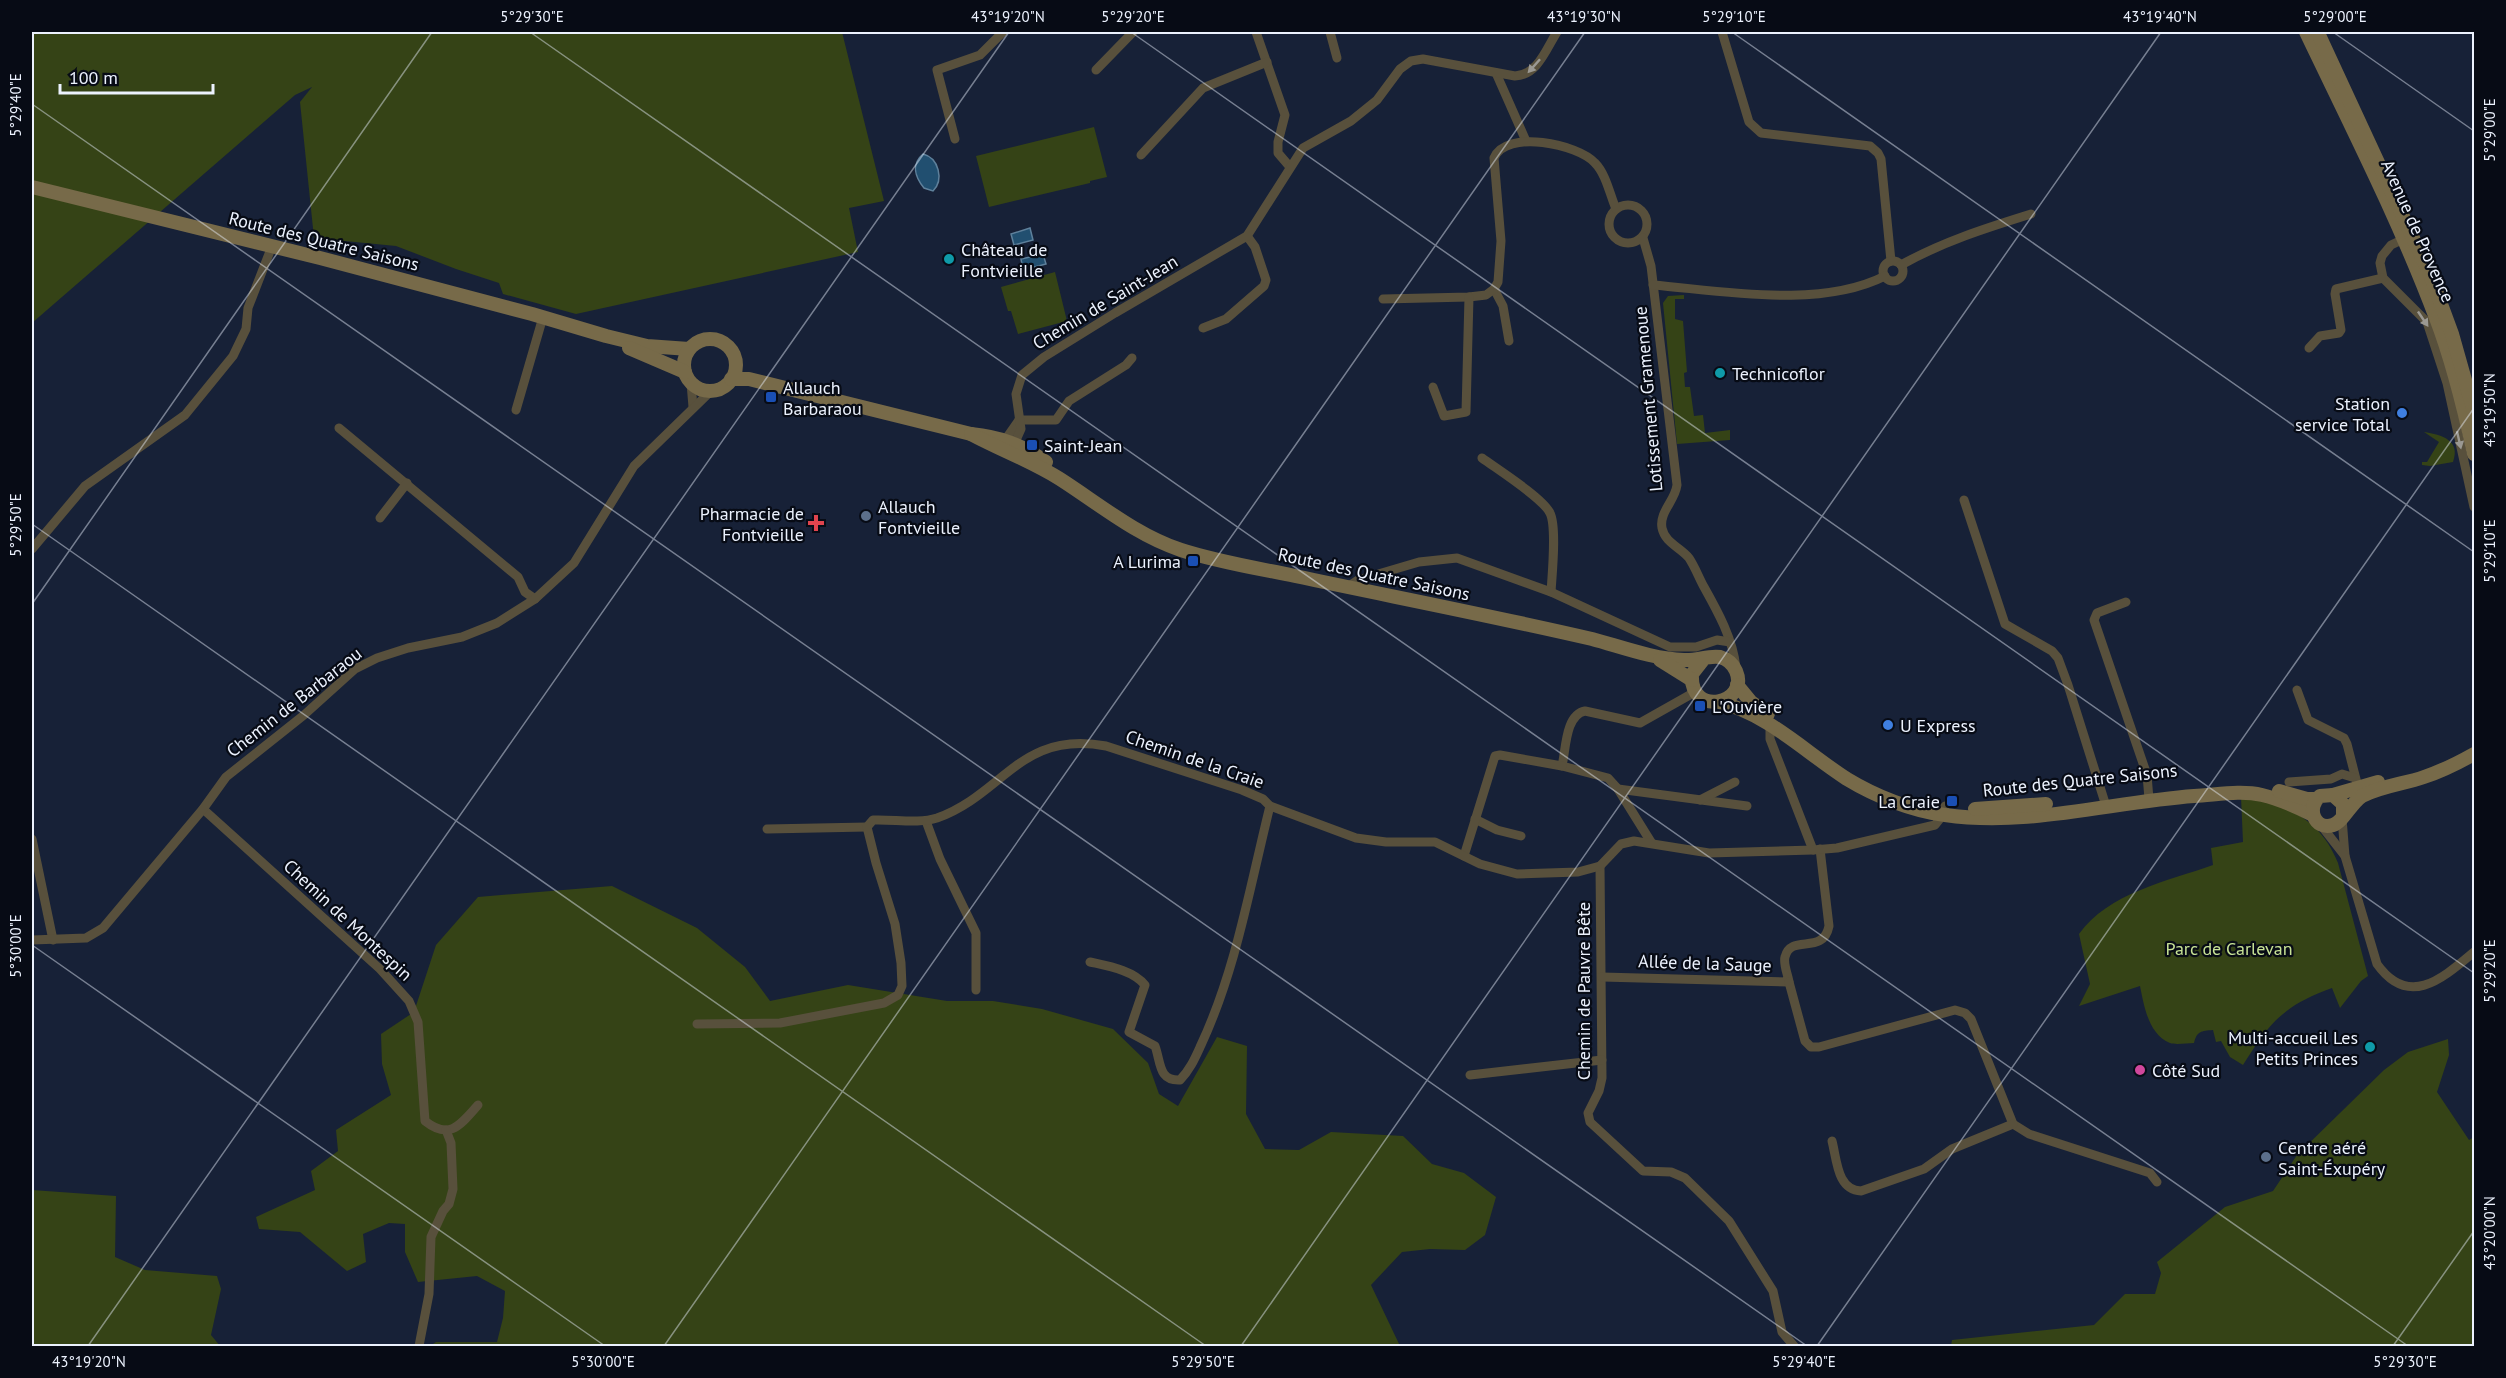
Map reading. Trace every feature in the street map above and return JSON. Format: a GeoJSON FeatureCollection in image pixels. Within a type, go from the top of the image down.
{"type":"FeatureCollection","features":[{"type":"Feature","properties":{"kind":"main road","name":"Avenue de Provence"},"geometry":{"type":"LineString","coordinates":[[2307,32],[2408,238],[2431,277],[2452,334],[2475,412]]}},
{"type":"Feature","properties":{"kind":"main road","name":"Avenue de Provence"},"geometry":{"type":"LineString","coordinates":[[2317,32],[2408,238],[2451,361],[2475,454]]}},
{"type":"Feature","properties":{"kind":"main road","name":"Route des Quatre Saisons"},"geometry":{"type":"LineString","coordinates":[[32,187],[272,246],[647,346],[690,349],[701,341],[717,341],[730,350],[734,358],[751,372],[776,385]]}},
{"type":"Feature","properties":{"kind":"main road","name":"Route des Quatre Saisons"},"geometry":{"type":"LineString","coordinates":[[606,336],[688,377],[704,390],[711,391]]}},
{"type":"Feature","properties":{"kind":"main road"},"geometry":{"type":"LineString","coordinates":[[688,377],[686,356],[690,349]]}},
{"type":"Feature","properties":{"kind":"main road"},"geometry":{"type":"LineString","coordinates":[[711,391],[721,388],[731,379],[735,365],[734,358]]}},
{"type":"Feature","properties":{"kind":"main road","name":"Route des Quatre Saisons"},"geometry":{"type":"LineString","coordinates":[[731,379],[749,379],[776,385],[971,434],[1009,446],[1126,524],[1180,549],[1346,588],[1578,636],[1654,655],[1683,660],[1718,657]]}},
{"type":"Feature","properties":{"kind":"main road","name":"Route des Quatre Saisons"},"geometry":{"type":"LineString","coordinates":[[1654,655],[1694,686],[1706,700],[1745,711],[1773,727],[1863,788],[1887,799],[1927,811],[1993,818],[2149,795],[2248,784],[2307,799],[2316,799]]}},
{"type":"Feature","properties":{"kind":"main road"},"geometry":{"type":"LineString","coordinates":[[1718,657],[1732,664],[1736,670],[1737,685],[1731,696],[1719,702]]}},
{"type":"Feature","properties":{"kind":"main road"},"geometry":{"type":"LineString","coordinates":[[1694,686],[1695,668],[1703,660]]}},
{"type":"Feature","properties":{"kind":"main road","name":"Route des Quatre Saisons"},"geometry":{"type":"LineString","coordinates":[[1737,685],[1751,702],[1851,771],[1889,791],[1944,811]]}},
{"type":"Feature","properties":{"kind":"main road"},"geometry":{"type":"LineString","coordinates":[[2475,744],[2421,770],[2357,782],[2333,795],[2324,794],[2316,799],[2312,806],[2317,820],[2335,824],[2361,797],[2448,768],[2475,754]]}},
{"type":"Feature","properties":{"kind":"main road","name":"Route des Quatre Saisons"},"geometry":{"type":"LineString","coordinates":[[2149,795],[2249,793],[2282,801],[2317,820]]}},
{"type":"Feature","properties":{"kind":"main road"},"geometry":{"type":"LineString","coordinates":[[2333,795],[2343,804],[2342,816]]}},
{"type":"Feature","properties":{"kind":"street"},"geometry":{"type":"LineString","coordinates":[[955,139],[937,70],[980,55],[1003,32]]}},
{"type":"Feature","properties":{"kind":"street"},"geometry":{"type":"LineString","coordinates":[[1096,70],[1133,32]]}},
{"type":"Feature","properties":{"kind":"street"},"geometry":{"type":"LineString","coordinates":[[1256,32],[1285,115],[1278,142],[1278,153],[1290,167]]}},
{"type":"Feature","properties":{"kind":"street"},"geometry":{"type":"LineString","coordinates":[[1330,32],[1337,58]]}},
{"type":"Feature","properties":{"kind":"street"},"geometry":{"type":"LineString","coordinates":[[1203,328],[1226,319],[1264,286],[1266,280],[1255,247],[1247,236],[1303,148],[1351,121],[1377,100],[1400,69],[1411,61],[1423,59],[1515,76],[1530,72],[1536,66],[1557,32]]}},
{"type":"Feature","properties":{"kind":"street"},"geometry":{"type":"LineString","coordinates":[[1722,32],[1749,122],[1761,133],[1870,146],[1878,153],[1881,159],[1891,261]]}},
{"type":"Feature","properties":{"kind":"street"},"geometry":{"type":"LineString","coordinates":[[1141,155],[1203,88],[1267,62]]}},
{"type":"Feature","properties":{"kind":"street"},"geometry":{"type":"LineString","coordinates":[[1496,73],[1526,141]]}},
{"type":"Feature","properties":{"kind":"street"},"geometry":{"type":"LineString","coordinates":[[1383,299],[1469,297],[1486,295],[1494,289],[1498,282],[1501,241],[1494,158],[1497,151],[1503,147],[1526,141],[1561,147],[1588,157],[1600,171],[1616,209],[1609,220],[1610,232],[1625,244],[1643,238]]}},
{"type":"Feature","properties":{"kind":"street","name":"Lotissement Gramenoue"},"geometry":{"type":"LineString","coordinates":[[1616,209],[1627,204],[1643,211],[1648,221],[1643,238],[1648,250],[1653,285],[1677,486],[1674,498],[1662,520],[1662,528],[1665,537],[1691,561],[1730,642],[1736,670]]}},
{"type":"Feature","properties":{"kind":"street"},"geometry":{"type":"LineString","coordinates":[[1891,261],[1901,264],[1967,234],[2031,214]]}},
{"type":"Feature","properties":{"kind":"street","name":"Chemin de Saint-Jean"},"geometry":{"type":"LineString","coordinates":[[1009,446],[1021,429],[1016,394],[1022,375],[1028,369],[1115,313],[1247,236]]}},
{"type":"Feature","properties":{"kind":"street"},"geometry":{"type":"LineString","coordinates":[[2408,238],[2391,245],[2382,256],[2380,263],[2383,278],[2427,322],[2447,383],[2475,507]]}},
{"type":"Feature","properties":{"kind":"street"},"geometry":{"type":"LineString","coordinates":[[32,549],[85,486],[185,415],[226,364],[246,329],[248,308],[272,246]]}},
{"type":"Feature","properties":{"kind":"street"},"geometry":{"type":"LineString","coordinates":[[1891,261],[1883,269],[1885,276],[1892,281],[1899,279],[1904,272],[1901,264]]}},
{"type":"Feature","properties":{"kind":"street"},"geometry":{"type":"LineString","coordinates":[[1653,285],[1794,295],[1833,294],[1860,287],[1885,276]]}},
{"type":"Feature","properties":{"kind":"street"},"geometry":{"type":"LineString","coordinates":[[2308,348],[2320,336],[2339,333],[2341,330],[2335,294],[2337,290],[2383,278]]}},
{"type":"Feature","properties":{"kind":"street"},"geometry":{"type":"LineString","coordinates":[[1494,289],[1503,306],[1509,341]]}},
{"type":"Feature","properties":{"kind":"street"},"geometry":{"type":"LineString","coordinates":[[1434,387],[1444,417],[1466,412],[1469,297]]}},
{"type":"Feature","properties":{"kind":"street"},"geometry":{"type":"LineString","coordinates":[[516,410],[543,317]]}},
{"type":"Feature","properties":{"kind":"street"},"geometry":{"type":"LineString","coordinates":[[1019,420],[1056,420],[1069,400],[1126,365],[1132,358]]}},
{"type":"Feature","properties":{"kind":"street"},"geometry":{"type":"LineString","coordinates":[[688,377],[693,408]]}},
{"type":"Feature","properties":{"kind":"street","name":"Chemin de Barbaraou"},"geometry":{"type":"LineString","coordinates":[[32,940],[86,938],[103,928],[235,768],[304,715],[355,669],[377,657],[408,648],[462,638],[496,623],[535,599],[580,554],[634,466],[711,391]]}},
{"type":"Feature","properties":{"kind":"street"},"geometry":{"type":"LineString","coordinates":[[339,428],[518,578],[525,592],[535,599]]}},
{"type":"Feature","properties":{"kind":"street"},"geometry":{"type":"LineString","coordinates":[[1482,458],[1537,499],[1550,513],[1553,549],[1551,592]]}},
{"type":"Feature","properties":{"kind":"street"},"geometry":{"type":"LineString","coordinates":[[380,518],[407,483]]}},
{"type":"Feature","properties":{"kind":"street"},"geometry":{"type":"LineString","coordinates":[[1964,500],[2005,624],[2043,645],[2058,658],[2105,802]]}},
{"type":"Feature","properties":{"kind":"street"},"geometry":{"type":"LineString","coordinates":[[1346,588],[1358,580],[1419,562],[1457,558],[1551,592],[1670,647],[1696,647],[1717,640],[1730,642],[1718,657]]}},
{"type":"Feature","properties":{"kind":"street"},"geometry":{"type":"LineString","coordinates":[[2126,602],[2097,613],[2094,621],[2143,764],[2149,795]]}},
{"type":"Feature","properties":{"kind":"street"},"geometry":{"type":"LineString","coordinates":[[1562,766],[1572,719],[1578,712],[1585,711],[1640,723],[1694,686]]}},
{"type":"Feature","properties":{"kind":"street"},"geometry":{"type":"LineString","coordinates":[[2297,690],[2308,720],[2337,734],[2348,744],[2357,782]]}},
{"type":"Feature","properties":{"kind":"street"},"geometry":{"type":"LineString","coordinates":[[1773,727],[1770,739],[1816,849]]}},
{"type":"Feature","properties":{"kind":"street","name":"Chemin de la Craie"},"geometry":{"type":"LineString","coordinates":[[867,827],[873,820],[926,821],[939,817],[963,804],[1032,755],[1048,747],[1085,742],[1106,746],[1242,790],[1263,798],[1270,806],[1356,838],[1386,843],[1435,842],[1497,870],[1517,874],[1578,872],[1600,866]]}},
{"type":"Feature","properties":{"kind":"street"},"geometry":{"type":"LineString","coordinates":[[1464,856],[1495,756],[1500,755],[1562,766],[1608,778],[1618,789],[1651,842]]}},
{"type":"Feature","properties":{"kind":"street"},"geometry":{"type":"LineString","coordinates":[[2289,782],[2331,779],[2342,774],[2357,782]]}},
{"type":"Feature","properties":{"kind":"street"},"geometry":{"type":"LineString","coordinates":[[1700,800],[1735,782]]}},
{"type":"Feature","properties":{"kind":"street"},"geometry":{"type":"LineString","coordinates":[[1618,789],[1747,806]]}},
{"type":"Feature","properties":{"kind":"street"},"geometry":{"type":"LineString","coordinates":[[1090,962],[1117,968],[1145,985],[1129,1032],[1155,1046],[1160,1070],[1172,1081],[1180,1080],[1188,1073],[1224,986],[1270,806]]}},
{"type":"Feature","properties":{"kind":"street","name":"Chemin de Montespin"},"geometry":{"type":"LineString","coordinates":[[203,809],[380,969],[409,1001],[418,1022],[425,1121],[435,1128],[446,1130]]}},
{"type":"Feature","properties":{"kind":"street"},"geometry":{"type":"LineString","coordinates":[[1923,828],[1927,811]]}},
{"type":"Feature","properties":{"kind":"street"},"geometry":{"type":"LineString","coordinates":[[1600,866],[1621,844],[1634,841],[1709,853],[1837,848],[1935,825],[1944,811]]}},
{"type":"Feature","properties":{"kind":"street"},"geometry":{"type":"LineString","coordinates":[[2342,816],[2345,856],[2371,948],[2377,964],[2388,977],[2408,987],[2424,986],[2440,980],[2475,952]]}},
{"type":"Feature","properties":{"kind":"street"},"geometry":{"type":"LineString","coordinates":[[1475,819],[1497,830],[1521,836]]}},
{"type":"Feature","properties":{"kind":"street"},"geometry":{"type":"LineString","coordinates":[[2317,820],[2345,856]]}},
{"type":"Feature","properties":{"kind":"street"},"geometry":{"type":"LineString","coordinates":[[926,821],[940,859],[976,933],[976,990]]}},
{"type":"Feature","properties":{"kind":"street"},"geometry":{"type":"LineString","coordinates":[[697,1024],[780,1023],[884,1003],[898,995],[902,986],[899,944],[867,827],[767,829]]}},
{"type":"Feature","properties":{"kind":"street"},"geometry":{"type":"LineString","coordinates":[[32,839],[53,940]]}},
{"type":"Feature","properties":{"kind":"street","name":"Allée de la Sauge"},"geometry":{"type":"LineString","coordinates":[[1602,977],[1789,982],[1784,959],[1788,951],[1795,945],[1820,942],[1827,936],[1829,926],[1816,849]]}},
{"type":"Feature","properties":{"kind":"street","name":"Chemin de Pauvre Bête"},"geometry":{"type":"LineString","coordinates":[[1600,866],[1602,1060],[1599,1091],[1588,1113],[1592,1125],[1643,1171],[1671,1172],[1685,1178],[1729,1221],[1773,1291],[1782,1332],[1794,1347]]}},
{"type":"Feature","properties":{"kind":"street"},"geometry":{"type":"LineString","coordinates":[[1789,982],[1805,1041],[1811,1047],[1820,1047],[1955,1010],[1965,1013],[1971,1020],[2013,1124],[2029,1134],[2150,1173],[2157,1182]]}},
{"type":"Feature","properties":{"kind":"street"},"geometry":{"type":"LineString","coordinates":[[1470,1075],[1602,1060]]}},
{"type":"Feature","properties":{"kind":"street"},"geometry":{"type":"LineString","coordinates":[[419,1347],[429,1294],[432,1237],[453,1189],[451,1143],[446,1130],[458,1127],[478,1105]]}},
{"type":"Feature","properties":{"kind":"street"},"geometry":{"type":"LineString","coordinates":[[1832,1141],[1842,1183],[1851,1191],[1861,1191],[1924,1169],[1952,1149],[2013,1124]]}},
{"type":"Feature","properties":{"kind":"green space"},"geometry":{"type":"Polygon","coordinates":[[[32,32],[842,32],[884,201],[849,208],[858,252],[576,314],[503,294],[499,283],[396,246],[314,238],[300,102],[312,87],[295,95],[32,323],[32,32]]]}},
{"type":"Feature","properties":{"kind":"green space"},"geometry":{"type":"Polygon","coordinates":[[[1094,127],[1107,177],[989,207],[976,156],[1094,127]]]}},
{"type":"Feature","properties":{"kind":"green space"},"geometry":{"type":"Polygon","coordinates":[[[1055,272],[1067,321],[1018,334],[1001,287],[1055,272]]]}},
{"type":"Feature","properties":{"kind":"green space"},"geometry":{"type":"Polygon","coordinates":[[[1684,295],[1684,299],[1675,299],[1675,319],[1683,321],[1687,372],[1684,373],[1685,387],[1690,387],[1694,416],[1703,415],[1705,433],[1730,430],[1730,440],[1677,444],[1663,303],[1668,296],[1684,295]]]}},
{"type":"Feature","properties":{"kind":"green space"},"geometry":{"type":"Polygon","coordinates":[[[2424,432],[2443,437],[2452,444],[2455,455],[2453,462],[2422,465],[2422,462],[2427,462],[2439,442],[2424,432]]]}},
{"type":"Feature","properties":{"kind":"green space","name":"Parc de Carlevan"},"geometry":{"type":"Polygon","coordinates":[[[2241,797],[2287,809],[2311,824],[2322,835],[2338,863],[2368,976],[2361,981],[2340,1008],[2332,988],[2289,1009],[2270,1026],[2243,1065],[2230,1057],[2221,1041],[2216,1042],[2213,1030],[2200,1032],[2194,1043],[2172,1044],[2163,1039],[2148,1018],[2140,986],[2079,1006],[2090,984],[2079,934],[2091,920],[2122,898],[2158,883],[2213,865],[2211,848],[2243,842],[2241,797]]]}},
{"type":"Feature","properties":{"kind":"green space"},"geometry":{"type":"Polygon","coordinates":[[[612,886],[697,928],[745,967],[770,1001],[848,985],[947,1001],[993,1001],[1042,1009],[1113,1029],[1148,1063],[1159,1094],[1178,1106],[1217,1037],[1247,1046],[1246,1114],[1265,1149],[1299,1150],[1331,1132],[1403,1136],[1432,1164],[1464,1173],[1496,1197],[1485,1235],[1465,1250],[1430,1249],[1402,1252],[1371,1285],[1400,1346],[430,1346],[436,1342],[497,1342],[503,1318],[505,1291],[477,1276],[418,1282],[405,1252],[405,1224],[389,1223],[363,1234],[366,1262],[347,1271],[300,1232],[259,1229],[256,1217],[315,1190],[311,1171],[338,1151],[336,1130],[391,1095],[382,1064],[381,1034],[414,1012],[436,945],[478,897],[612,886]]]}},
{"type":"Feature","properties":{"kind":"green space"},"geometry":{"type":"Polygon","coordinates":[[[2448,1039],[2449,1055],[2437,1092],[2469,1140],[2474,1137],[2474,1346],[1951,1346],[1952,1340],[2094,1325],[2125,1294],[2155,1294],[2161,1273],[2157,1262],[2225,1207],[2273,1191],[2297,1155],[2384,1070],[2408,1052],[2448,1039]]]}},
{"type":"Feature","properties":{"kind":"green space"},"geometry":{"type":"Polygon","coordinates":[[[32,1190],[116,1196],[115,1257],[145,1270],[217,1276],[221,1289],[211,1335],[220,1346],[32,1346],[32,1190]]]}},
{"type":"Feature","properties":{"kind":"water"},"geometry":{"type":"Polygon","coordinates":[[[923,154],[933,160],[938,170],[938,181],[933,191],[924,188],[918,179],[916,166],[923,154]]]}},
{"type":"Feature","properties":{"kind":"water"},"geometry":{"type":"Polygon","coordinates":[[[1030,228],[1033,240],[1014,245],[1011,234],[1030,228]]]}},
{"type":"Feature","properties":{"kind":"water"},"geometry":{"type":"Polygon","coordinates":[[[1043,254],[1046,264],[1023,270],[1021,259],[1043,254]]]}},
{"type":"Feature","properties":{"kind":"place","name":"Château de Fontvieille"},"geometry":{"type":"Point","coordinates":[949,259]}},
{"type":"Feature","properties":{"kind":"place","name":"Technicoflor"},"geometry":{"type":"Point","coordinates":[1720,373]}},
{"type":"Feature","properties":{"kind":"place","name":"Allauch Barbaraou"},"geometry":{"type":"Point","coordinates":[771,397]}},
{"type":"Feature","properties":{"kind":"place","name":"Station service Total"},"geometry":{"type":"Point","coordinates":[2402,413]}},
{"type":"Feature","properties":{"kind":"place","name":"Saint-Jean"},"geometry":{"type":"Point","coordinates":[1032,445]}},
{"type":"Feature","properties":{"kind":"place","name":"Allauch Fontvieille"},"geometry":{"type":"Point","coordinates":[866,516]}},
{"type":"Feature","properties":{"kind":"place","name":"Pharmacie de Fontvieille"},"geometry":{"type":"Point","coordinates":[816,523]}},
{"type":"Feature","properties":{"kind":"place","name":"A Lurima"},"geometry":{"type":"Point","coordinates":[1193,561]}},
{"type":"Feature","properties":{"kind":"place","name":"L'Ouvière"},"geometry":{"type":"Point","coordinates":[1700,706]}},
{"type":"Feature","properties":{"kind":"place","name":"U Express"},"geometry":{"type":"Point","coordinates":[1888,725]}},
{"type":"Feature","properties":{"kind":"place","name":"La Craie"},"geometry":{"type":"Point","coordinates":[1952,801]}},
{"type":"Feature","properties":{"kind":"place","name":"Multi-accueil Les Petits Princes"},"geometry":{"type":"Point","coordinates":[2370,1047]}},
{"type":"Feature","properties":{"kind":"place","name":"Côté Sud"},"geometry":{"type":"Point","coordinates":[2140,1070]}},
{"type":"Feature","properties":{"kind":"place","name":"Centre aéré Saint-Éxupéry"},"geometry":{"type":"Point","coordinates":[2266,1157]}}]}
